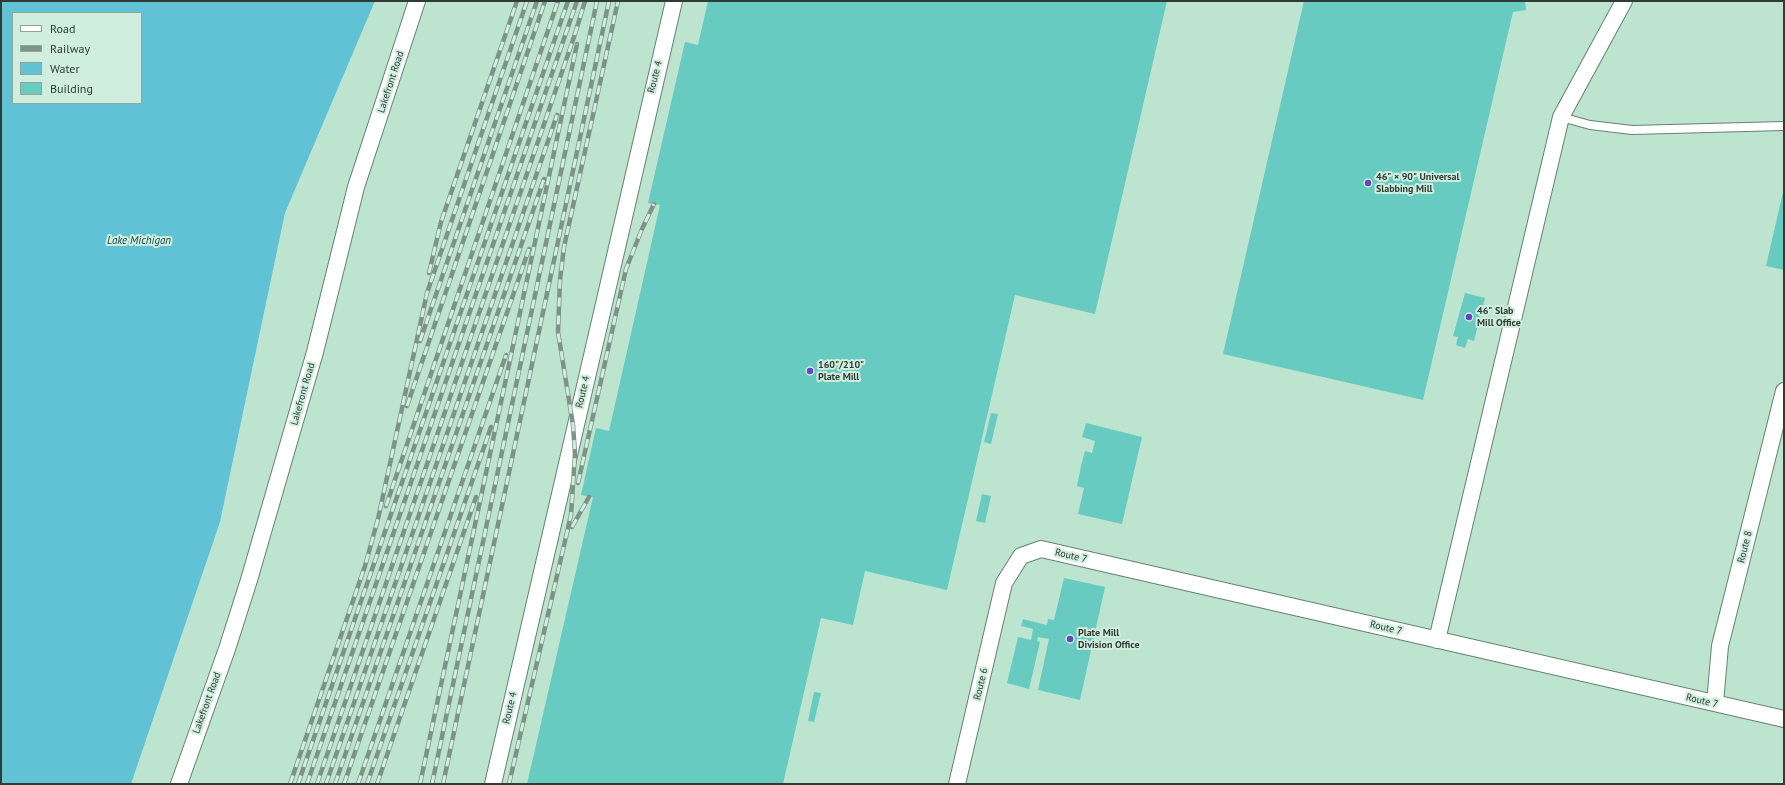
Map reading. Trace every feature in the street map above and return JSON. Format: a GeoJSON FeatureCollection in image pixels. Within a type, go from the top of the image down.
{"type":"FeatureCollection","features":[{"type":"Feature","properties":{"kind":"street","name":"Lakefront Road"},"geometry":{"type":"LineString","coordinates":[[179,784],[227,649],[249,580],[315,352],[356,187],[417,1]]}},
{"type":"Feature","properties":{"kind":"street","name":"Route 4"},"geometry":{"type":"LineString","coordinates":[[493,784],[674,1]]}},
{"type":"Feature","properties":{"kind":"street"},"geometry":{"type":"LineString","coordinates":[[1437,640],[1562,117],[1624,1]]}},
{"type":"Feature","properties":{"kind":"street","name":"Route 8"},"geometry":{"type":"LineString","coordinates":[[1715,704],[1720,646],[1784,391]]}},
{"type":"Feature","properties":{"kind":"street","name":"Route 7"},"geometry":{"type":"LineString","coordinates":[[1004,583],[1021,556],[1041,549],[1784,719]]}},
{"type":"Feature","properties":{"kind":"street","name":"Route 6"},"geometry":{"type":"LineString","coordinates":[[957,784],[1004,583]]}},
{"type":"Feature","properties":{"kind":"lane"},"geometry":{"type":"LineString","coordinates":[[1562,117],[1590,125],[1632,130],[1784,126]]}},
{"type":"Feature","properties":{"kind":"shaded area"},"geometry":{"type":"Polygon","coordinates":[[[375,1],[1784,1],[1784,784],[131,784],[220,522],[285,213],[375,1]]]}},
{"type":"Feature","properties":{"kind":"water","name":"Lake Michigan"},"geometry":{"type":"Polygon","coordinates":[[[1,1],[375,1],[285,213],[220,522],[131,784],[1,784],[1,1]]]}},
{"type":"Feature","properties":{"kind":"building","name":"160\"/210\" Plate Mill"},"geometry":{"type":"Polygon","coordinates":[[[708,1],[1167,1],[1095,314],[1015,295],[947,590],[865,571],[853,625],[821,618],[783,784],[527,784],[593,497],[581,495],[596,428],[609,431],[660,205],[648,203],[685,42],[698,45],[708,1]]]}},
{"type":"Feature","properties":{"kind":"building","name":"46\" × 90\" Universal Slabbing Mill"},"geometry":{"type":"Polygon","coordinates":[[[1304,1],[1525,1],[1526,10],[1513,12],[1423,400],[1223,354],[1304,1]]]}},
{"type":"Feature","properties":{"kind":"building"},"geometry":{"type":"Polygon","coordinates":[[[1784,192],[1784,270],[1766,266],[1784,192]]]}},
{"type":"Feature","properties":{"kind":"building","name":"46\" Slab Mill Office"},"geometry":{"type":"Polygon","coordinates":[[[1465,293],[1485,298],[1474,341],[1468,339],[1465,348],[1456,345],[1458,337],[1453,336],[1465,293]]]}},
{"type":"Feature","properties":{"kind":"building"},"geometry":{"type":"Polygon","coordinates":[[[991,413],[998,414],[991,444],[984,442],[991,413]]]}},
{"type":"Feature","properties":{"kind":"building"},"geometry":{"type":"Polygon","coordinates":[[[1086,423],[1142,437],[1122,524],[1078,514],[1084,488],[1077,486],[1081,466],[1085,451],[1092,453],[1095,441],[1082,437],[1086,423]]]}},
{"type":"Feature","properties":{"kind":"building"},"geometry":{"type":"Polygon","coordinates":[[[982,494],[991,496],[985,523],[976,521],[982,494]]]}},
{"type":"Feature","properties":{"kind":"building","name":"Plate Mill Division Office"},"geometry":{"type":"Polygon","coordinates":[[[1064,578],[1105,587],[1080,700],[1038,690],[1049,639],[1038,637],[1037,641],[1040,642],[1029,689],[1007,683],[1018,637],[1031,640],[1033,629],[1021,626],[1023,619],[1047,625],[1048,619],[1054,620],[1064,578]]]}},
{"type":"Feature","properties":{"kind":"building"},"geometry":{"type":"Polygon","coordinates":[[[814,692],[821,693],[814,722],[808,721],[814,692]]]}},
{"type":"Feature","properties":{"kind":"railway"},"geometry":{"type":"LineString","coordinates":[[429,273],[441,222],[517,1]]}},
{"type":"Feature","properties":{"kind":"railway"},"geometry":{"type":"LineString","coordinates":[[290,784],[365,566],[378,519],[427,293],[527,1]]}},
{"type":"Feature","properties":{"kind":"railway"},"geometry":{"type":"LineString","coordinates":[[420,341],[537,1]]}},
{"type":"Feature","properties":{"kind":"railway"},"geometry":{"type":"LineString","coordinates":[[407,406],[545,1]]}},
{"type":"Feature","properties":{"kind":"railway"},"geometry":{"type":"LineString","coordinates":[[386,506],[558,1]]}},
{"type":"Feature","properties":{"kind":"railway"},"geometry":{"type":"LineString","coordinates":[[298,784],[568,1]]}},
{"type":"Feature","properties":{"kind":"railway"},"geometry":{"type":"LineString","coordinates":[[307,784],[577,1]]}},
{"type":"Feature","properties":{"kind":"railway"},"geometry":{"type":"LineString","coordinates":[[317,784],[574,37],[585,1]]}},
{"type":"Feature","properties":{"kind":"railway"},"geometry":{"type":"LineString","coordinates":[[432,784],[597,1]]}},
{"type":"Feature","properties":{"kind":"railway"},"geometry":{"type":"LineString","coordinates":[[443,784],[609,1]]}},
{"type":"Feature","properties":{"kind":"railway"},"geometry":{"type":"LineString","coordinates":[[509,784],[571,515],[575,454],[573,425],[558,332],[560,280],[564,247],[618,1]]}},
{"type":"Feature","properties":{"kind":"railway"},"geometry":{"type":"LineString","coordinates":[[420,784],[577,44]]}},
{"type":"Feature","properties":{"kind":"railway"},"geometry":{"type":"LineString","coordinates":[[326,784],[557,115]]}},
{"type":"Feature","properties":{"kind":"railway"},"geometry":{"type":"LineString","coordinates":[[335,784],[544,179]]}},
{"type":"Feature","properties":{"kind":"railway"},"geometry":{"type":"LineString","coordinates":[[578,483],[626,269],[654,204]]}},
{"type":"Feature","properties":{"kind":"railway"},"geometry":{"type":"LineString","coordinates":[[344,784],[529,249]]}},
{"type":"Feature","properties":{"kind":"railway"},"geometry":{"type":"LineString","coordinates":[[358,784],[506,355]]}},
{"type":"Feature","properties":{"kind":"railway"},"geometry":{"type":"LineString","coordinates":[[367,784],[491,427]]}},
{"type":"Feature","properties":{"kind":"railway"},"geometry":{"type":"LineString","coordinates":[[377,784],[476,497]]}},
{"type":"Feature","properties":{"kind":"railway"},"geometry":{"type":"LineString","coordinates":[[572,527],[589,497]]}},
{"type":"Feature","properties":{"kind":"place","name":"46\" × 90\" Universal Slabbing Mill"},"geometry":{"type":"Point","coordinates":[1368,183]}},
{"type":"Feature","properties":{"kind":"place","name":"46\" Slab Mill Office"},"geometry":{"type":"Point","coordinates":[1469,317]}},
{"type":"Feature","properties":{"kind":"place","name":"160\"/210\" Plate Mill"},"geometry":{"type":"Point","coordinates":[810,371]}},
{"type":"Feature","properties":{"kind":"place","name":"Plate Mill Division Office"},"geometry":{"type":"Point","coordinates":[1070,639]}}]}
